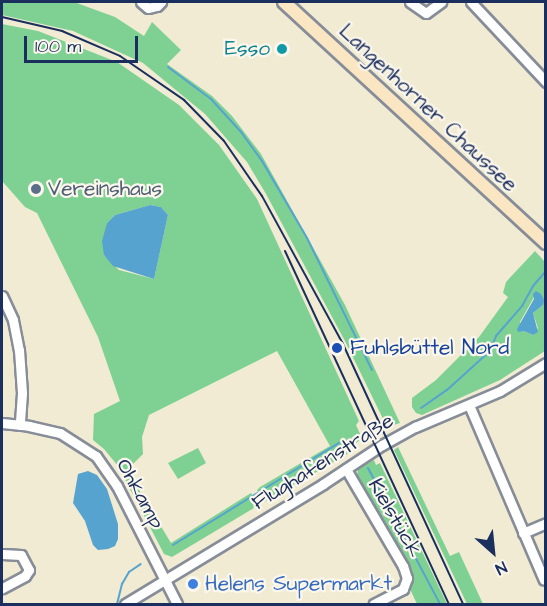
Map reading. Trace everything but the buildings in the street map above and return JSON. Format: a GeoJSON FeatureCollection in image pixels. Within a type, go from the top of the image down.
{"type":"FeatureCollection","features":[{"type":"Feature","properties":{"kind":"main road","name":"Langenhorner Chaussee"},"geometry":{"type":"LineString","coordinates":[[284,2],[546,243]]}},
{"type":"Feature","properties":{"kind":"street"},"geometry":{"type":"LineString","coordinates":[[141,2],[148,8],[162,2]]}},
{"type":"Feature","properties":{"kind":"street"},"geometry":{"type":"LineString","coordinates":[[410,2],[426,13],[441,2]]}},
{"type":"Feature","properties":{"kind":"street"},"geometry":{"type":"LineString","coordinates":[[471,2],[546,82]]}},
{"type":"Feature","properties":{"kind":"street"},"geometry":{"type":"LineString","coordinates":[[2,296],[13,320],[19,350],[22,393],[20,425]]}},
{"type":"Feature","properties":{"kind":"street","name":"Flughafenstraße"},"geometry":{"type":"LineString","coordinates":[[125,604],[397,436],[540,373],[546,363]]}},
{"type":"Feature","properties":{"kind":"street"},"geometry":{"type":"LineString","coordinates":[[469,405],[544,580]]}},
{"type":"Feature","properties":{"kind":"street","name":"Ohkamp"},"geometry":{"type":"LineString","coordinates":[[2,423],[60,433],[96,456],[111,475],[166,578],[177,604]]}},
{"type":"Feature","properties":{"kind":"street","name":"Kielstück"},"geometry":{"type":"LineString","coordinates":[[346,469],[403,566],[407,578],[406,586],[399,593],[374,604]]}},
{"type":"Feature","properties":{"kind":"street"},"geometry":{"type":"LineString","coordinates":[[523,533],[546,523]]}},
{"type":"Feature","properties":{"kind":"street"},"geometry":{"type":"LineString","coordinates":[[2,554],[21,555],[29,570],[25,576],[2,588]]}},
{"type":"Feature","properties":{"kind":"green space"},"geometry":{"type":"Polygon","coordinates":[[[2,2],[74,2],[115,17],[144,36],[152,22],[181,50],[167,64],[212,96],[232,116],[261,154],[345,305],[400,423],[387,427],[345,341],[266,194],[247,162],[205,114],[143,63],[73,31],[2,15],[2,2]]]}},
{"type":"Feature","properties":{"kind":"green space"},"geometry":{"type":"Polygon","coordinates":[[[2,24],[38,31],[117,62],[179,105],[219,145],[257,199],[359,421],[356,425],[362,438],[348,450],[349,453],[344,456],[342,453],[333,458],[334,462],[264,502],[257,490],[260,487],[330,446],[277,351],[149,415],[142,437],[143,454],[127,470],[171,543],[251,493],[259,505],[172,557],[164,554],[118,466],[93,440],[94,414],[120,401],[98,337],[37,213],[25,207],[2,181],[2,24]],[[150,205],[115,215],[107,223],[104,255],[119,270],[154,279],[168,215],[161,207],[150,205]]]}},
{"type":"Feature","properties":{"kind":"green space"},"geometry":{"type":"Polygon","coordinates":[[[535,251],[545,262],[545,351],[500,380],[422,415],[416,413],[412,407],[412,398],[436,380],[479,337],[508,297],[503,293],[506,282],[535,251]],[[541,294],[534,297],[520,322],[524,331],[533,335],[538,328],[533,313],[543,305],[541,294]]]}},
{"type":"Feature","properties":{"kind":"green space"},"geometry":{"type":"Polygon","coordinates":[[[398,447],[450,556],[459,552],[483,604],[467,604],[394,450],[398,447]]]}},
{"type":"Feature","properties":{"kind":"green space"},"geometry":{"type":"Polygon","coordinates":[[[198,448],[206,463],[178,479],[168,463],[198,448]]]}},
{"type":"Feature","properties":{"kind":"green space"},"geometry":{"type":"Polygon","coordinates":[[[374,460],[376,465],[380,463],[447,604],[417,604],[409,587],[409,567],[357,476],[358,469],[374,460]]]}},
{"type":"Feature","properties":{"kind":"water"},"geometry":{"type":"Polygon","coordinates":[[[150,205],[161,207],[168,215],[154,279],[113,266],[104,255],[102,241],[107,223],[115,215],[150,205]]]}},
{"type":"Feature","properties":{"kind":"water"},"geometry":{"type":"Polygon","coordinates":[[[536,291],[544,300],[543,305],[533,313],[538,332],[533,335],[524,331],[518,332],[517,329],[536,291]]]}},
{"type":"Feature","properties":{"kind":"water"},"geometry":{"type":"Polygon","coordinates":[[[88,471],[97,475],[107,489],[118,524],[118,539],[115,546],[108,549],[98,550],[93,545],[85,521],[73,503],[78,474],[88,471]]]}},
{"type":"Feature","properties":{"kind":"waterway"},"geometry":{"type":"LineString","coordinates":[[168,67],[211,99],[241,132],[262,161],[307,238],[372,370]]}},
{"type":"Feature","properties":{"kind":"waterway"},"geometry":{"type":"LineString","coordinates":[[421,408],[447,390],[490,351],[496,336],[522,306],[533,286],[546,271]]}},
{"type":"Feature","properties":{"kind":"waterway"},"geometry":{"type":"LineString","coordinates":[[173,545],[339,443]]}},
{"type":"Feature","properties":{"kind":"waterway"},"geometry":{"type":"LineString","coordinates":[[368,468],[440,604]]}},
{"type":"Feature","properties":{"kind":"waterway"},"geometry":{"type":"LineString","coordinates":[[117,604],[122,584],[129,572],[141,564]]}},
{"type":"Feature","properties":{"kind":"railway"},"geometry":{"type":"LineString","coordinates":[[2,17],[62,31],[120,56],[184,100],[224,141],[262,196],[342,342],[463,604]]}},
{"type":"Feature","properties":{"kind":"railway"},"geometry":{"type":"LineString","coordinates":[[285,251],[449,604]]}},
{"type":"Feature","properties":{"kind":"place","name":"Esso"},"geometry":{"type":"Point","coordinates":[282,49]}},
{"type":"Feature","properties":{"kind":"place","name":"Vereinshaus"},"geometry":{"type":"Point","coordinates":[36,189]}},
{"type":"Feature","properties":{"kind":"place","name":"Fuhlsbüttel Nord"},"geometry":{"type":"Point","coordinates":[337,348]}},
{"type":"Feature","properties":{"kind":"place","name":"Helens Supermarkt"},"geometry":{"type":"Point","coordinates":[193,584]}}]}
